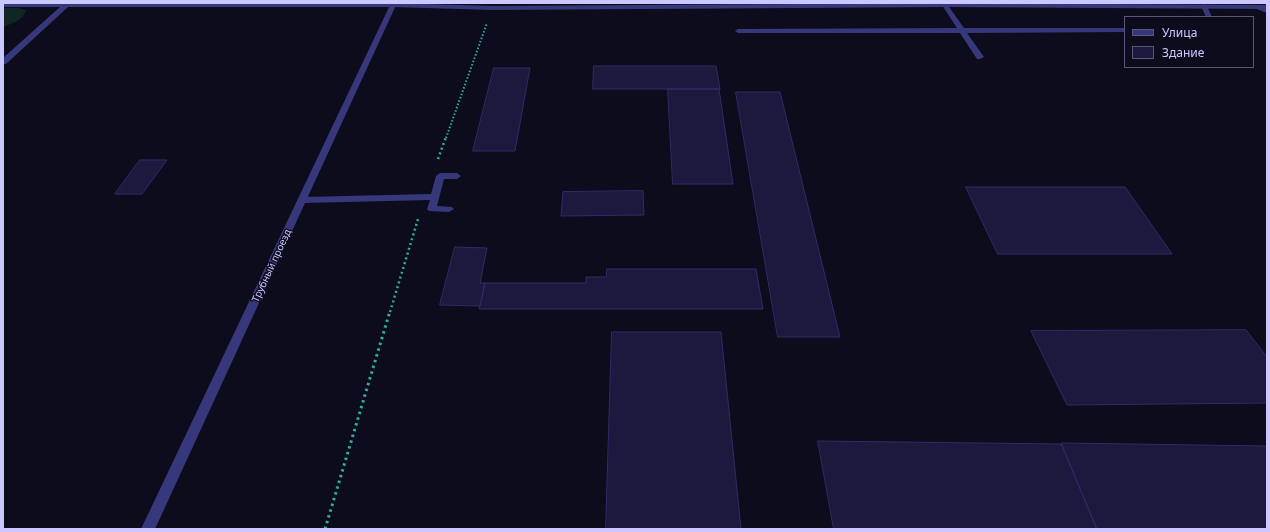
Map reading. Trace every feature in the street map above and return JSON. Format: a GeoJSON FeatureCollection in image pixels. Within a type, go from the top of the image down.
{"type":"FeatureCollection","features":[{"type":"Feature","properties":{"kind":"street"},"geometry":{"type":"LineString","coordinates":[[3,62],[66,4]]}},
{"type":"Feature","properties":{"kind":"street"},"geometry":{"type":"LineString","coordinates":[[3,5],[393,4],[493,8],[945,5],[1267,7]]}},
{"type":"Feature","properties":{"kind":"street","name":"Трубный проезд"},"geometry":{"type":"LineString","coordinates":[[148,529],[303,200],[393,4]]}},
{"type":"Feature","properties":{"kind":"street"},"geometry":{"type":"LineString","coordinates":[[945,5],[980,57]]}},
{"type":"Feature","properties":{"kind":"street"},"geometry":{"type":"LineString","coordinates":[[1204,6],[1209,16]]}},
{"type":"Feature","properties":{"kind":"street"},"geometry":{"type":"LineString","coordinates":[[1256,7],[1267,12]]}},
{"type":"Feature","properties":{"kind":"street"},"geometry":{"type":"LineString","coordinates":[[738,31],[1124,30]]}},
{"type":"Feature","properties":{"kind":"street"},"geometry":{"type":"LineString","coordinates":[[449,209],[432,209],[440,176],[457,176]]}},
{"type":"Feature","properties":{"kind":"street"},"geometry":{"type":"LineString","coordinates":[[303,200],[435,197]]}},
{"type":"Feature","properties":{"kind":"path"},"geometry":{"type":"LineString","coordinates":[[438,160],[493,8]]}},
{"type":"Feature","properties":{"kind":"path"},"geometry":{"type":"LineString","coordinates":[[325,529],[425,197]]}},
{"type":"Feature","properties":{"kind":"green space"},"geometry":{"type":"Polygon","coordinates":[[[3,8],[18,8],[26,10],[25,14],[20,19],[3,27],[3,8]]]}},
{"type":"Feature","properties":{"kind":"building"},"geometry":{"type":"Polygon","coordinates":[[[594,66],[716,66],[720,89],[593,89],[594,66]]]}},
{"type":"Feature","properties":{"kind":"building"},"geometry":{"type":"Polygon","coordinates":[[[494,68],[530,68],[515,151],[473,151],[494,68]]]}},
{"type":"Feature","properties":{"kind":"building"},"geometry":{"type":"Polygon","coordinates":[[[668,89],[719,89],[733,184],[673,184],[668,89]]]}},
{"type":"Feature","properties":{"kind":"building"},"geometry":{"type":"Polygon","coordinates":[[[736,92],[780,92],[840,337],[778,337],[736,92]]]}},
{"type":"Feature","properties":{"kind":"building"},"geometry":{"type":"Polygon","coordinates":[[[140,160],[167,160],[142,194],[115,194],[140,160]]]}},
{"type":"Feature","properties":{"kind":"building"},"geometry":{"type":"Polygon","coordinates":[[[966,187],[1125,187],[1172,254],[998,254],[966,187]]]}},
{"type":"Feature","properties":{"kind":"building"},"geometry":{"type":"Polygon","coordinates":[[[643,191],[644,215],[561,216],[563,192],[643,191]]]}},
{"type":"Feature","properties":{"kind":"building"},"geometry":{"type":"Polygon","coordinates":[[[455,247],[487,248],[480,283],[485,283],[480,306],[440,305],[455,247]]]}},
{"type":"Feature","properties":{"kind":"building"},"geometry":{"type":"Polygon","coordinates":[[[607,269],[756,269],[763,309],[479,309],[485,283],[586,283],[586,277],[606,277],[607,269]]]}},
{"type":"Feature","properties":{"kind":"building"},"geometry":{"type":"Polygon","coordinates":[[[1246,330],[1267,357],[1267,403],[1067,405],[1031,331],[1246,330]]]}},
{"type":"Feature","properties":{"kind":"building"},"geometry":{"type":"Polygon","coordinates":[[[612,332],[721,332],[741,529],[606,529],[612,332]]]}},
{"type":"Feature","properties":{"kind":"building"},"geometry":{"type":"Polygon","coordinates":[[[818,441],[1061,444],[1097,529],[834,529],[818,441]]]}},
{"type":"Feature","properties":{"kind":"building"},"geometry":{"type":"Polygon","coordinates":[[[1062,443],[1267,446],[1267,529],[1097,529],[1062,443]]]}}]}
